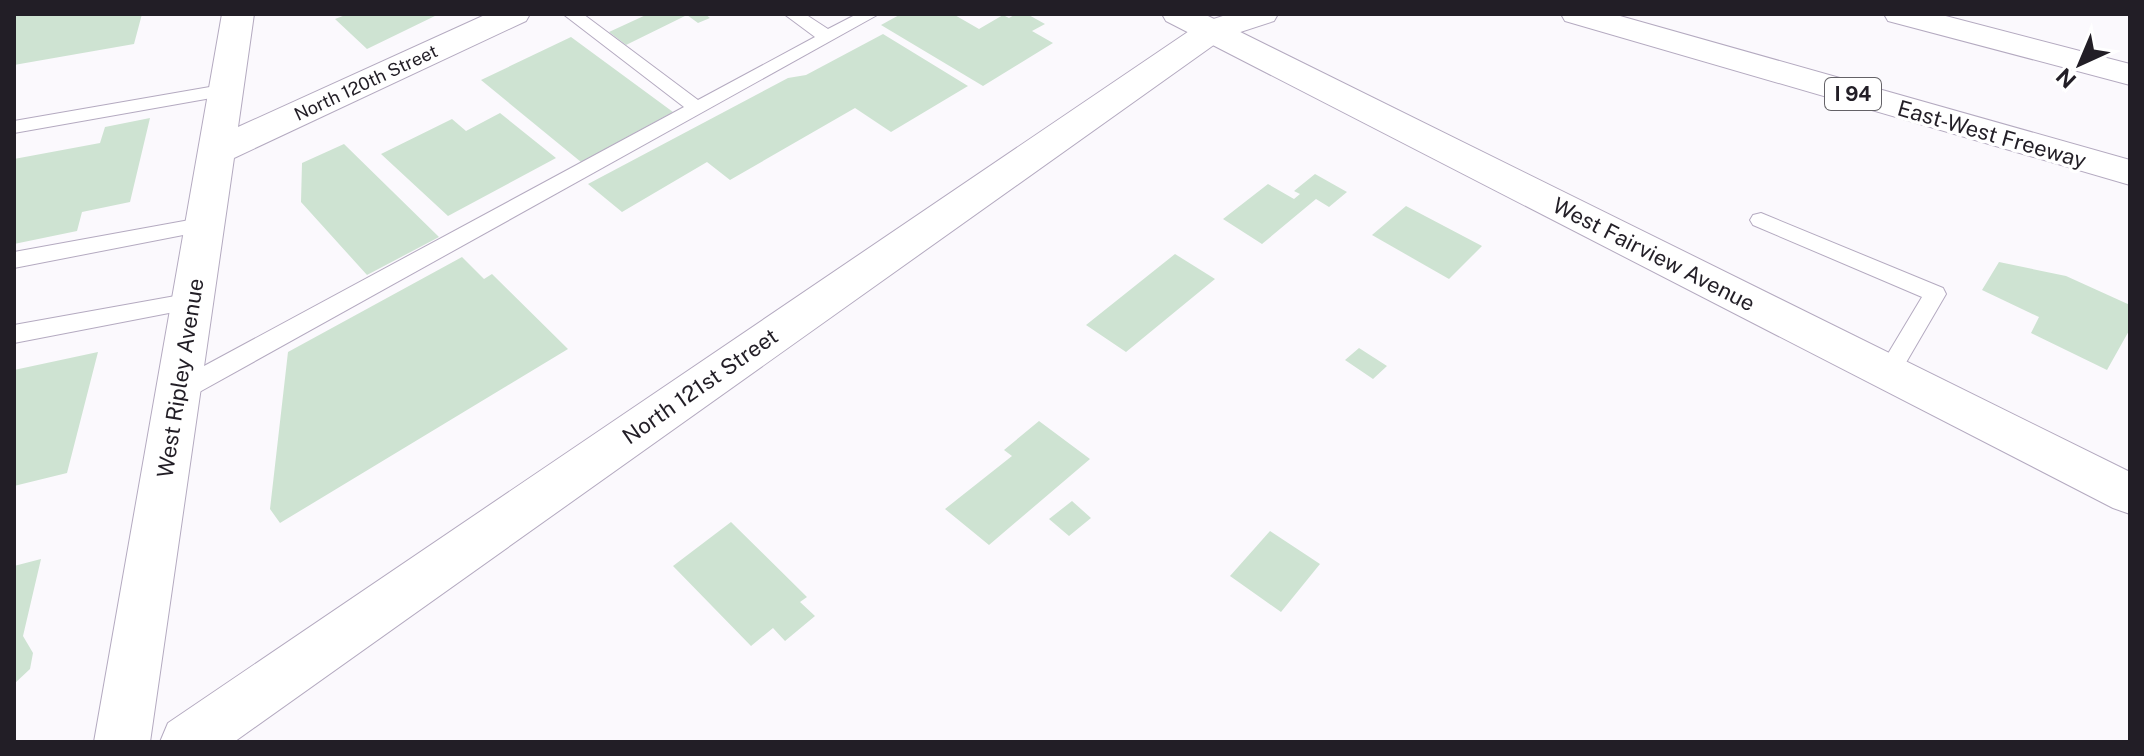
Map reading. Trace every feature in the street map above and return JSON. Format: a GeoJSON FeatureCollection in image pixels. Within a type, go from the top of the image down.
{"type":"FeatureCollection","features":[{"type":"Feature","properties":{"kind":"main road","name":"West Ripley Avenue"},"geometry":{"type":"LineString","coordinates":[[122,742],[238,14]]}},
{"type":"Feature","properties":{"kind":"main road","name":"North 120th Street"},"geometry":{"type":"LineString","coordinates":[[218,151],[514,14]]}},
{"type":"Feature","properties":{"kind":"main road","name":"North 121st Street"},"geometry":{"type":"LineString","coordinates":[[188,742],[1204,19],[1262,14]]}},
{"type":"Feature","properties":{"kind":"main road","name":"East-West Freeway"},"geometry":{"type":"LineString","coordinates":[[1577,14],[2130,173]]}},
{"type":"Feature","properties":{"kind":"main road"},"geometry":{"type":"LineString","coordinates":[[1900,14],[2130,75]]}},
{"type":"Feature","properties":{"kind":"main road","name":"West Fairview Avenue"},"geometry":{"type":"LineString","coordinates":[[1204,19],[2130,494]]}},
{"type":"Feature","properties":{"kind":"lane"},"geometry":{"type":"LineString","coordinates":[[572,14],[697,108]]}},
{"type":"Feature","properties":{"kind":"lane"},"geometry":{"type":"LineString","coordinates":[[793,14],[828,37]]}},
{"type":"Feature","properties":{"kind":"lane"},"geometry":{"type":"LineString","coordinates":[[176,393],[870,14]]}},
{"type":"Feature","properties":{"kind":"lane"},"geometry":{"type":"LineString","coordinates":[[14,127],[227,90]]}},
{"type":"Feature","properties":{"kind":"lane"},"geometry":{"type":"LineString","coordinates":[[1761,220],[1935,294],[1889,372]]}},
{"type":"Feature","properties":{"kind":"lane"},"geometry":{"type":"LineString","coordinates":[[14,260],[206,224]]}},
{"type":"Feature","properties":{"kind":"lane"},"geometry":{"type":"LineString","coordinates":[[14,334],[192,301]]}},
{"type":"Feature","properties":{"kind":"building"},"geometry":{"type":"Polygon","coordinates":[[[14,14],[142,14],[134,44],[14,65],[14,14]]]}},
{"type":"Feature","properties":{"kind":"building"},"geometry":{"type":"Polygon","coordinates":[[[348,14],[439,14],[367,49],[335,19],[348,14]]]}},
{"type":"Feature","properties":{"kind":"building"},"geometry":{"type":"Polygon","coordinates":[[[648,14],[705,14],[710,18],[698,23],[687,15],[626,45],[609,32],[648,14]]]}},
{"type":"Feature","properties":{"kind":"building"},"geometry":{"type":"Polygon","coordinates":[[[901,14],[953,14],[979,29],[1003,15],[1009,18],[1027,14],[1045,24],[1032,31],[1053,43],[983,86],[881,25],[901,14]]]}},
{"type":"Feature","properties":{"kind":"building"},"geometry":{"type":"Polygon","coordinates":[[[883,34],[968,86],[891,132],[855,108],[730,180],[707,162],[622,212],[588,184],[788,78],[806,75],[883,34]]]}},
{"type":"Feature","properties":{"kind":"building"},"geometry":{"type":"Polygon","coordinates":[[[571,37],[673,112],[581,162],[481,80],[571,37]]]}},
{"type":"Feature","properties":{"kind":"building"},"geometry":{"type":"Polygon","coordinates":[[[500,113],[556,158],[448,216],[381,154],[452,119],[466,131],[500,113]]]}},
{"type":"Feature","properties":{"kind":"building"},"geometry":{"type":"Polygon","coordinates":[[[150,118],[130,202],[82,212],[77,231],[14,244],[14,159],[100,143],[105,127],[150,118]]]}},
{"type":"Feature","properties":{"kind":"building"},"geometry":{"type":"Polygon","coordinates":[[[344,144],[439,237],[367,275],[301,202],[302,163],[344,144]]]}},
{"type":"Feature","properties":{"kind":"building"},"geometry":{"type":"Polygon","coordinates":[[[1315,174],[1347,192],[1329,207],[1316,199],[1262,244],[1223,219],[1268,184],[1294,199],[1300,194],[1294,191],[1315,174]]]}},
{"type":"Feature","properties":{"kind":"building"},"geometry":{"type":"Polygon","coordinates":[[[1406,206],[1482,246],[1449,279],[1372,235],[1406,206]]]}},
{"type":"Feature","properties":{"kind":"building"},"geometry":{"type":"Polygon","coordinates":[[[1175,254],[1215,279],[1126,352],[1086,325],[1175,254]]]}},
{"type":"Feature","properties":{"kind":"building"},"geometry":{"type":"Polygon","coordinates":[[[462,257],[484,279],[492,274],[568,349],[280,523],[270,509],[288,352],[462,257]]]}},
{"type":"Feature","properties":{"kind":"building"},"geometry":{"type":"Polygon","coordinates":[[[1999,262],[2066,276],[2130,305],[2130,329],[2107,370],[2031,333],[2039,317],[1982,290],[1999,262]]]}},
{"type":"Feature","properties":{"kind":"building"},"geometry":{"type":"Polygon","coordinates":[[[1359,348],[1387,366],[1373,379],[1345,360],[1359,348]]]}},
{"type":"Feature","properties":{"kind":"building"},"geometry":{"type":"Polygon","coordinates":[[[98,352],[67,473],[14,486],[14,370],[98,352]]]}},
{"type":"Feature","properties":{"kind":"building"},"geometry":{"type":"Polygon","coordinates":[[[1039,421],[1090,459],[989,545],[945,509],[1012,456],[1004,450],[1039,421]]]}},
{"type":"Feature","properties":{"kind":"building"},"geometry":{"type":"Polygon","coordinates":[[[1072,501],[1091,518],[1069,536],[1049,519],[1072,501]]]}},
{"type":"Feature","properties":{"kind":"building"},"geometry":{"type":"Polygon","coordinates":[[[731,522],[807,597],[800,602],[815,616],[785,641],[773,628],[751,646],[673,566],[731,522]]]}},
{"type":"Feature","properties":{"kind":"building"},"geometry":{"type":"Polygon","coordinates":[[[1270,531],[1320,564],[1281,612],[1230,576],[1270,531]]]}},
{"type":"Feature","properties":{"kind":"building"},"geometry":{"type":"Polygon","coordinates":[[[41,559],[23,636],[33,653],[30,669],[14,684],[14,566],[41,559]]]}}]}
